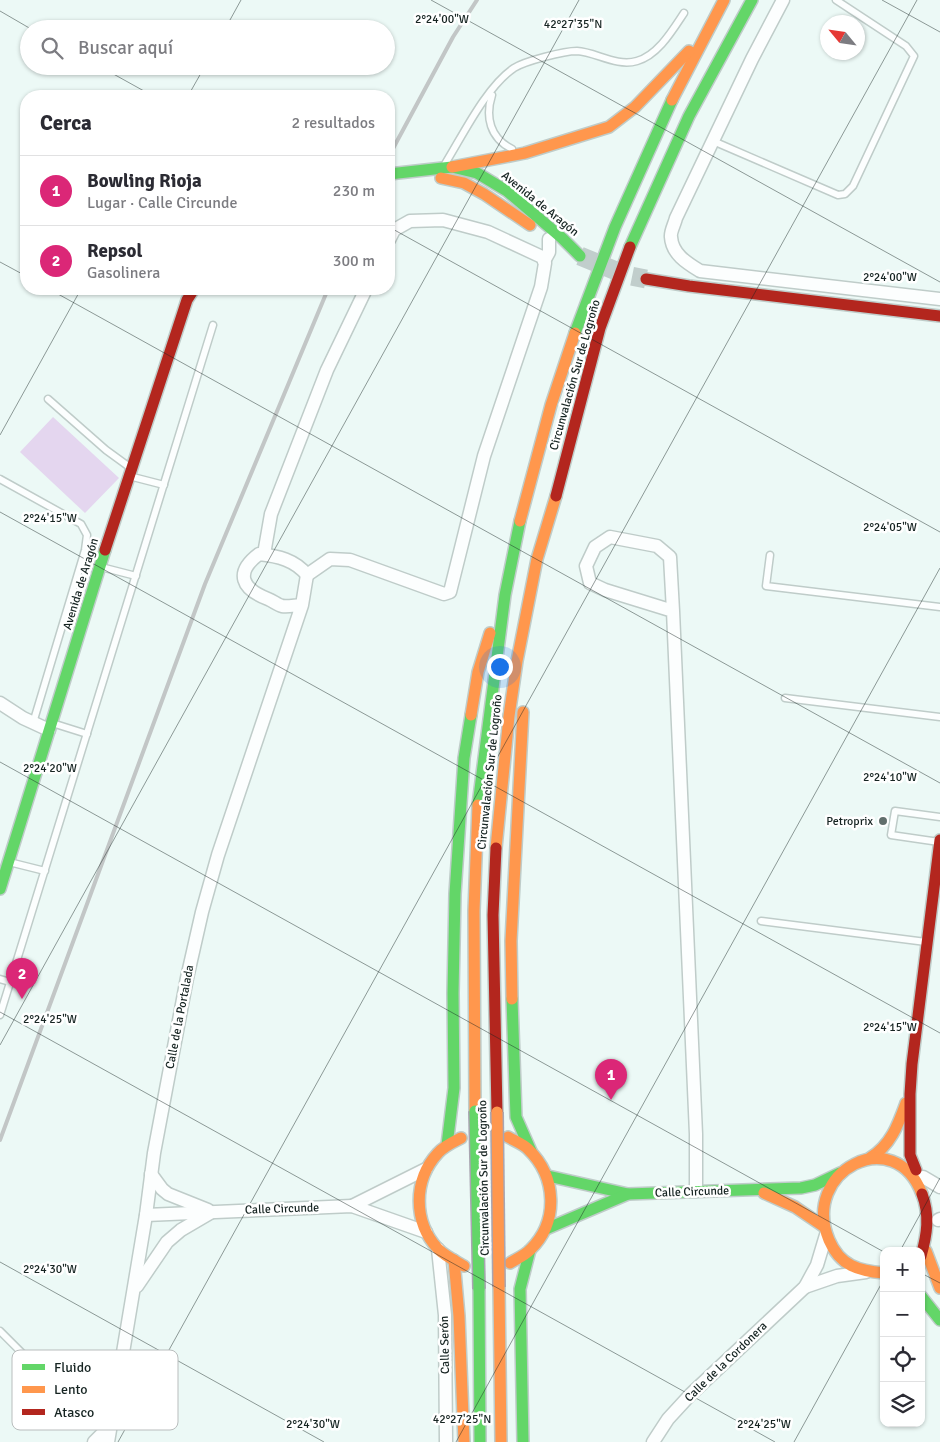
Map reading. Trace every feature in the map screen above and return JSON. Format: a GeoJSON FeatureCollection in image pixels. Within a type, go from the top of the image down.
{"type":"FeatureCollection","features":[{"type":"Feature","properties":{"kind":"main road","name":"Circunvalación Sur de Logroño"},"geometry":{"type":"LineString","coordinates":[[480,1442],[473,951],[476,841],[481,784],[507,578],[548,416],[576,328],[616,226],[666,112],[704,35],[724,0]]}},
{"type":"Feature","properties":{"kind":"main road","name":"Circunvalación Sur de Logroño"},"geometry":{"type":"LineString","coordinates":[[501,1442],[493,915],[502,780],[517,661],[537,559],[600,328],[628,254],[688,116],[752,0]]}},
{"type":"Feature","properties":{"kind":"main road"},"geometry":{"type":"LineString","coordinates":[[443,171],[526,153],[608,127],[635,107],[704,35]]}},
{"type":"Feature","properties":{"kind":"main road","name":"Avenida de Aragón"},"geometry":{"type":"LineString","coordinates":[[395,174],[443,171],[477,173],[507,192],[562,238],[580,256],[549,239],[514,214],[443,171]]}},
{"type":"Feature","properties":{"kind":"main road"},"geometry":{"type":"LineString","coordinates":[[646,279],[689,286],[940,316]]}},
{"type":"Feature","properties":{"kind":"main road","name":"Avenida de Aragón"},"geometry":{"type":"LineString","coordinates":[[0,889],[130,472],[190,295]]}},
{"type":"Feature","properties":{"kind":"main road"},"geometry":{"type":"LineString","coordinates":[[533,640],[553,506]]}},
{"type":"Feature","properties":{"kind":"main road"},"geometry":{"type":"LineString","coordinates":[[447,1145],[454,1088],[455,894],[464,758],[478,672],[507,578]]}},
{"type":"Feature","properties":{"kind":"main road"},"geometry":{"type":"LineString","coordinates":[[510,1263],[530,1250],[539,1241],[552,1212],[552,1194],[548,1176],[541,1163],[531,1151],[516,1118],[512,1036],[511,941],[524,705]]}},
{"type":"Feature","properties":{"kind":"main road"},"geometry":{"type":"LineString","coordinates":[[925,1252],[934,1237],[939,1220],[932,1190],[910,1154],[910,1094],[927,942],[938,872],[940,841]]}},
{"type":"Feature","properties":{"kind":"main road"},"geometry":{"type":"LineString","coordinates":[[870,1158],[881,1152],[893,1136],[910,1094]]}},
{"type":"Feature","properties":{"kind":"main road"},"geometry":{"type":"LineString","coordinates":[[461,1138],[447,1145],[426,1169],[419,1190],[419,1212],[426,1232],[438,1248],[459,1263],[464,1442]]}},
{"type":"Feature","properties":{"kind":"main road"},"geometry":{"type":"LineString","coordinates":[[508,1138],[531,1151]]}},
{"type":"Feature","properties":{"kind":"main road"},"geometry":{"type":"LineString","coordinates":[[870,1158],[886,1158],[902,1162],[920,1173]]}},
{"type":"Feature","properties":{"kind":"main road","name":"Calle Circunde"},"geometry":{"type":"LineString","coordinates":[[548,1176],[628,1194],[801,1188],[815,1184],[840,1173],[854,1163],[870,1158]]}},
{"type":"Feature","properties":{"kind":"main road"},"geometry":{"type":"LineString","coordinates":[[840,1173],[830,1186],[824,1202],[822,1217],[824,1230],[831,1246],[840,1258],[857,1269],[880,1274]]}},
{"type":"Feature","properties":{"kind":"main road","name":"Calle Circunde"},"geometry":{"type":"LineString","coordinates":[[757,1190],[811,1215],[824,1230]]}},
{"type":"Feature","properties":{"kind":"main road","name":"Calle Circunde"},"geometry":{"type":"LineString","coordinates":[[546,1229],[628,1194]]}},
{"type":"Feature","properties":{"kind":"main road"},"geometry":{"type":"LineString","coordinates":[[523,1442],[520,1289],[530,1250]]}},
{"type":"Feature","properties":{"kind":"main road"},"geometry":{"type":"LineString","coordinates":[[925,1256],[940,1288]]}},
{"type":"Feature","properties":{"kind":"main road"},"geometry":{"type":"LineString","coordinates":[[925,1301],[940,1320]]}},
{"type":"Feature","properties":{"kind":"street"},"geometry":{"type":"LineString","coordinates":[[783,0],[752,59],[676,218],[671,237],[675,249],[684,262],[700,270],[940,300]]}},
{"type":"Feature","properties":{"kind":"street"},"geometry":{"type":"LineString","coordinates":[[395,230],[410,222],[443,220],[488,232],[538,255],[544,262]]}},
{"type":"Feature","properties":{"kind":"street"},"geometry":{"type":"LineString","coordinates":[[302,605],[282,606],[250,590],[245,580],[244,570],[251,560],[259,554],[264,554],[289,560],[302,568],[307,575],[330,559],[350,560],[444,594],[450,592],[484,456],[541,288],[544,262],[549,252],[549,239]]}},
{"type":"Feature","properties":{"kind":"street"},"geometry":{"type":"LineString","coordinates":[[264,554],[271,514],[327,370],[363,295]]}},
{"type":"Feature","properties":{"kind":"street"},"geometry":{"type":"LineString","coordinates":[[673,610],[605,590],[590,583],[586,566],[595,547],[610,536],[657,546],[670,557],[673,610],[695,1125],[696,1191]]}},
{"type":"Feature","properties":{"kind":"street","name":"Calle de la Portalada"},"geometry":{"type":"LineString","coordinates":[[124,1350],[152,1174],[187,978],[202,912],[218,855],[302,605],[307,575]]}},
{"type":"Feature","properties":{"kind":"street"},"geometry":{"type":"LineString","coordinates":[[0,703],[33,723],[50,726]]}},
{"type":"Feature","properties":{"kind":"street","name":"Calle Circunde"},"geometry":{"type":"LineString","coordinates":[[352,1206],[426,1169]]}},
{"type":"Feature","properties":{"kind":"street"},"geometry":{"type":"LineString","coordinates":[[920,1173],[940,1187]]}},
{"type":"Feature","properties":{"kind":"street","name":"Calle Circunde"},"geometry":{"type":"LineString","coordinates":[[152,1174],[162,1189],[168,1194],[212,1212]]}},
{"type":"Feature","properties":{"kind":"street","name":"Calle Circunde"},"geometry":{"type":"LineString","coordinates":[[146,1214],[352,1206],[426,1232]]}},
{"type":"Feature","properties":{"kind":"street","name":"Calle Circunde"},"geometry":{"type":"LineString","coordinates":[[134,1292],[167,1242],[181,1230],[212,1212]]}},
{"type":"Feature","properties":{"kind":"street","name":"Calle de la Cordonera"},"geometry":{"type":"LineString","coordinates":[[655,1441],[668,1419],[691,1394],[805,1287],[817,1265],[824,1230]]}},
{"type":"Feature","properties":{"kind":"street","name":"Calle Serón"},"geometry":{"type":"LineString","coordinates":[[438,1248],[445,1315],[446,1442]]}},
{"type":"Feature","properties":{"kind":"street","name":"Calle de la Cordonera"},"geometry":{"type":"LineString","coordinates":[[805,1287],[836,1276],[869,1272]]}},
{"type":"Feature","properties":{"kind":"street"},"geometry":{"type":"LineString","coordinates":[[94,1442],[106,1430]]}},
{"type":"Feature","properties":{"kind":"lane"},"geometry":{"type":"LineString","coordinates":[[713,141],[838,195],[845,194],[853,186],[914,56],[906,46],[836,0]]}},
{"type":"Feature","properties":{"kind":"lane"},"geometry":{"type":"LineString","coordinates":[[443,171],[465,130],[494,87],[515,68],[556,54],[577,51],[619,62],[636,62],[663,43],[684,13]]}},
{"type":"Feature","properties":{"kind":"lane"},"geometry":{"type":"LineString","coordinates":[[494,87],[488,108],[493,132],[510,149],[526,153]]}},
{"type":"Feature","properties":{"kind":"lane"},"geometry":{"type":"LineString","coordinates":[[0,1015],[213,325]]}},
{"type":"Feature","properties":{"kind":"lane"},"geometry":{"type":"LineString","coordinates":[[48,399],[130,472],[164,485]]}},
{"type":"Feature","properties":{"kind":"lane"},"geometry":{"type":"LineString","coordinates":[[0,479],[81,524],[87,535],[85,550],[33,723]]}},
{"type":"Feature","properties":{"kind":"lane"},"geometry":{"type":"LineString","coordinates":[[770,555],[766,586],[940,607]]}},
{"type":"Feature","properties":{"kind":"lane"},"geometry":{"type":"LineString","coordinates":[[101,567],[136,576]]}},
{"type":"Feature","properties":{"kind":"lane"},"geometry":{"type":"LineString","coordinates":[[785,698],[940,718]]}},
{"type":"Feature","properties":{"kind":"lane"},"geometry":{"type":"LineString","coordinates":[[50,726],[87,734]]}},
{"type":"Feature","properties":{"kind":"lane"},"geometry":{"type":"LineString","coordinates":[[940,817],[895,811],[891,836],[940,841]]}},
{"type":"Feature","properties":{"kind":"lane"},"geometry":{"type":"LineString","coordinates":[[8,862],[44,871]]}},
{"type":"Feature","properties":{"kind":"lane"},"geometry":{"type":"LineString","coordinates":[[761,921],[927,942]]}},
{"type":"Feature","properties":{"kind":"lane"},"geometry":{"type":"LineString","coordinates":[[0,979],[10,982]]}},
{"type":"Feature","properties":{"kind":"lane"},"geometry":{"type":"LineString","coordinates":[[0,1331],[19,1350]]}},
{"type":"Feature","properties":{"kind":"shaded area"},"geometry":{"type":"Polygon","coordinates":[[[53,417],[119,478],[85,513],[20,452],[53,417]]]}},
{"type":"Feature","properties":{"kind":"tunnel"},"geometry":{"type":"LineString","coordinates":[[580,256],[626,275],[646,279]]}},
{"type":"Feature","properties":{"kind":"railway"},"geometry":{"type":"LineString","coordinates":[[395,145],[453,37],[477,0]]}},
{"type":"Feature","properties":{"kind":"railway"},"geometry":{"type":"LineString","coordinates":[[0,1140],[205,584],[325,295]]}},
{"type":"Feature","properties":{"kind":"traffic: fast"},"geometry":{"type":"LineString","coordinates":[[630,247],[689,116],[752,0]]}},
{"type":"Feature","properties":{"kind":"traffic: fast"},"geometry":{"type":"LineString","coordinates":[[575,333],[615,227],[672,100]]}},
{"type":"Feature","properties":{"kind":"traffic: fast"},"geometry":{"type":"LineString","coordinates":[[395,173],[452,167],[477,173],[507,191],[580,256]]}},
{"type":"Feature","properties":{"kind":"traffic: fast"},"geometry":{"type":"LineString","coordinates":[[478,805],[505,595],[520,521]]}},
{"type":"Feature","properties":{"kind":"traffic: fast"},"geometry":{"type":"LineString","coordinates":[[0,889],[105,550]]}},
{"type":"Feature","properties":{"kind":"traffic: fast"},"geometry":{"type":"LineString","coordinates":[[447,1145],[454,1088],[455,894],[464,758],[471,715]]}},
{"type":"Feature","properties":{"kind":"traffic: fast"},"geometry":{"type":"LineString","coordinates":[[512,999],[516,1117],[531,1151]]}},
{"type":"Feature","properties":{"kind":"traffic: fast"},"geometry":{"type":"LineString","coordinates":[[475,1111],[479,1289]]}},
{"type":"Feature","properties":{"kind":"traffic: fast"},"geometry":{"type":"LineString","coordinates":[[548,1176],[628,1194],[801,1188],[815,1185],[840,1173]]}},
{"type":"Feature","properties":{"kind":"traffic: fast"},"geometry":{"type":"LineString","coordinates":[[546,1229],[628,1194]]}},
{"type":"Feature","properties":{"kind":"traffic: fast"},"geometry":{"type":"LineString","coordinates":[[523,1442],[520,1289],[530,1250]]}},
{"type":"Feature","properties":{"kind":"traffic: fast"},"geometry":{"type":"LineString","coordinates":[[479,1289],[480,1442]]}},
{"type":"Feature","properties":{"kind":"traffic: fast"},"geometry":{"type":"LineString","coordinates":[[925,1301],[940,1320]]}},
{"type":"Feature","properties":{"kind":"traffic: slow"},"geometry":{"type":"LineString","coordinates":[[672,100],[724,0]]}},
{"type":"Feature","properties":{"kind":"traffic: slow"},"geometry":{"type":"LineString","coordinates":[[452,167],[525,153],[609,127],[635,107],[689,51]]}},
{"type":"Feature","properties":{"kind":"traffic: slow"},"geometry":{"type":"LineString","coordinates":[[441,178],[464,183],[530,225]]}},
{"type":"Feature","properties":{"kind":"traffic: slow"},"geometry":{"type":"LineString","coordinates":[[520,521],[551,405],[575,333]]}},
{"type":"Feature","properties":{"kind":"traffic: slow"},"geometry":{"type":"LineString","coordinates":[[496,848],[509,716],[517,661],[537,559],[556,496]]}},
{"type":"Feature","properties":{"kind":"traffic: slow"},"geometry":{"type":"LineString","coordinates":[[471,715],[478,672],[490,633]]}},
{"type":"Feature","properties":{"kind":"traffic: slow"},"geometry":{"type":"LineString","coordinates":[[512,999],[511,941],[523,712]]}},
{"type":"Feature","properties":{"kind":"traffic: slow"},"geometry":{"type":"LineString","coordinates":[[475,1111],[474,911],[478,805]]}},
{"type":"Feature","properties":{"kind":"traffic: slow"},"geometry":{"type":"LineString","coordinates":[[870,1158],[889,1141],[897,1127],[906,1103]]}},
{"type":"Feature","properties":{"kind":"traffic: slow"},"geometry":{"type":"LineString","coordinates":[[497,1112],[499,1287]]}},
{"type":"Feature","properties":{"kind":"traffic: slow"},"geometry":{"type":"LineString","coordinates":[[508,1137],[526,1147],[538,1160],[545,1173],[551,1200],[550,1213],[539,1239],[528,1252],[510,1263]]}},
{"type":"Feature","properties":{"kind":"traffic: slow"},"geometry":{"type":"LineString","coordinates":[[461,1138],[443,1148],[430,1164],[420,1188],[419,1201],[420,1214],[430,1238],[441,1252],[464,1266]]}},
{"type":"Feature","properties":{"kind":"traffic: slow"},"geometry":{"type":"LineString","coordinates":[[880,1273],[866,1271],[851,1265],[833,1249],[829,1240],[824,1215],[828,1194],[839,1176],[854,1164],[873,1159],[892,1161],[909,1172],[922,1194]]}},
{"type":"Feature","properties":{"kind":"traffic: slow"},"geometry":{"type":"LineString","coordinates":[[764,1193],[795,1207],[823,1226]]}},
{"type":"Feature","properties":{"kind":"traffic: slow"},"geometry":{"type":"LineString","coordinates":[[926,1251],[940,1288]]}},
{"type":"Feature","properties":{"kind":"traffic: slow"},"geometry":{"type":"LineString","coordinates":[[454,1260],[459,1316],[464,1442]]}},
{"type":"Feature","properties":{"kind":"traffic: slow"},"geometry":{"type":"LineString","coordinates":[[499,1287],[501,1442]]}},
{"type":"Feature","properties":{"kind":"traffic: jam"},"geometry":{"type":"LineString","coordinates":[[556,496],[600,328],[630,247]]}},
{"type":"Feature","properties":{"kind":"traffic: jam"},"geometry":{"type":"LineString","coordinates":[[646,279],[689,286],[940,316]]}},
{"type":"Feature","properties":{"kind":"traffic: jam"},"geometry":{"type":"LineString","coordinates":[[105,550],[190,295]]}},
{"type":"Feature","properties":{"kind":"traffic: jam"},"geometry":{"type":"LineString","coordinates":[[916,1170],[910,1155],[912,1064],[940,840]]}},
{"type":"Feature","properties":{"kind":"traffic: jam"},"geometry":{"type":"LineString","coordinates":[[496,848],[493,915],[497,1112]]}},
{"type":"Feature","properties":{"kind":"traffic: jam"},"geometry":{"type":"LineString","coordinates":[[922,1194],[927,1225],[923,1247]]}},
{"type":"Feature","properties":{"kind":"place","name":"Petroprix"},"geometry":{"type":"Point","coordinates":[883,821]}},
{"type":"Feature","properties":{"kind":"place","name":"Repsol"},"geometry":{"type":"Point","coordinates":[22,999]}},
{"type":"Feature","properties":{"kind":"place","name":"Bowling Rioja"},"geometry":{"type":"Point","coordinates":[611,1100]}}]}
